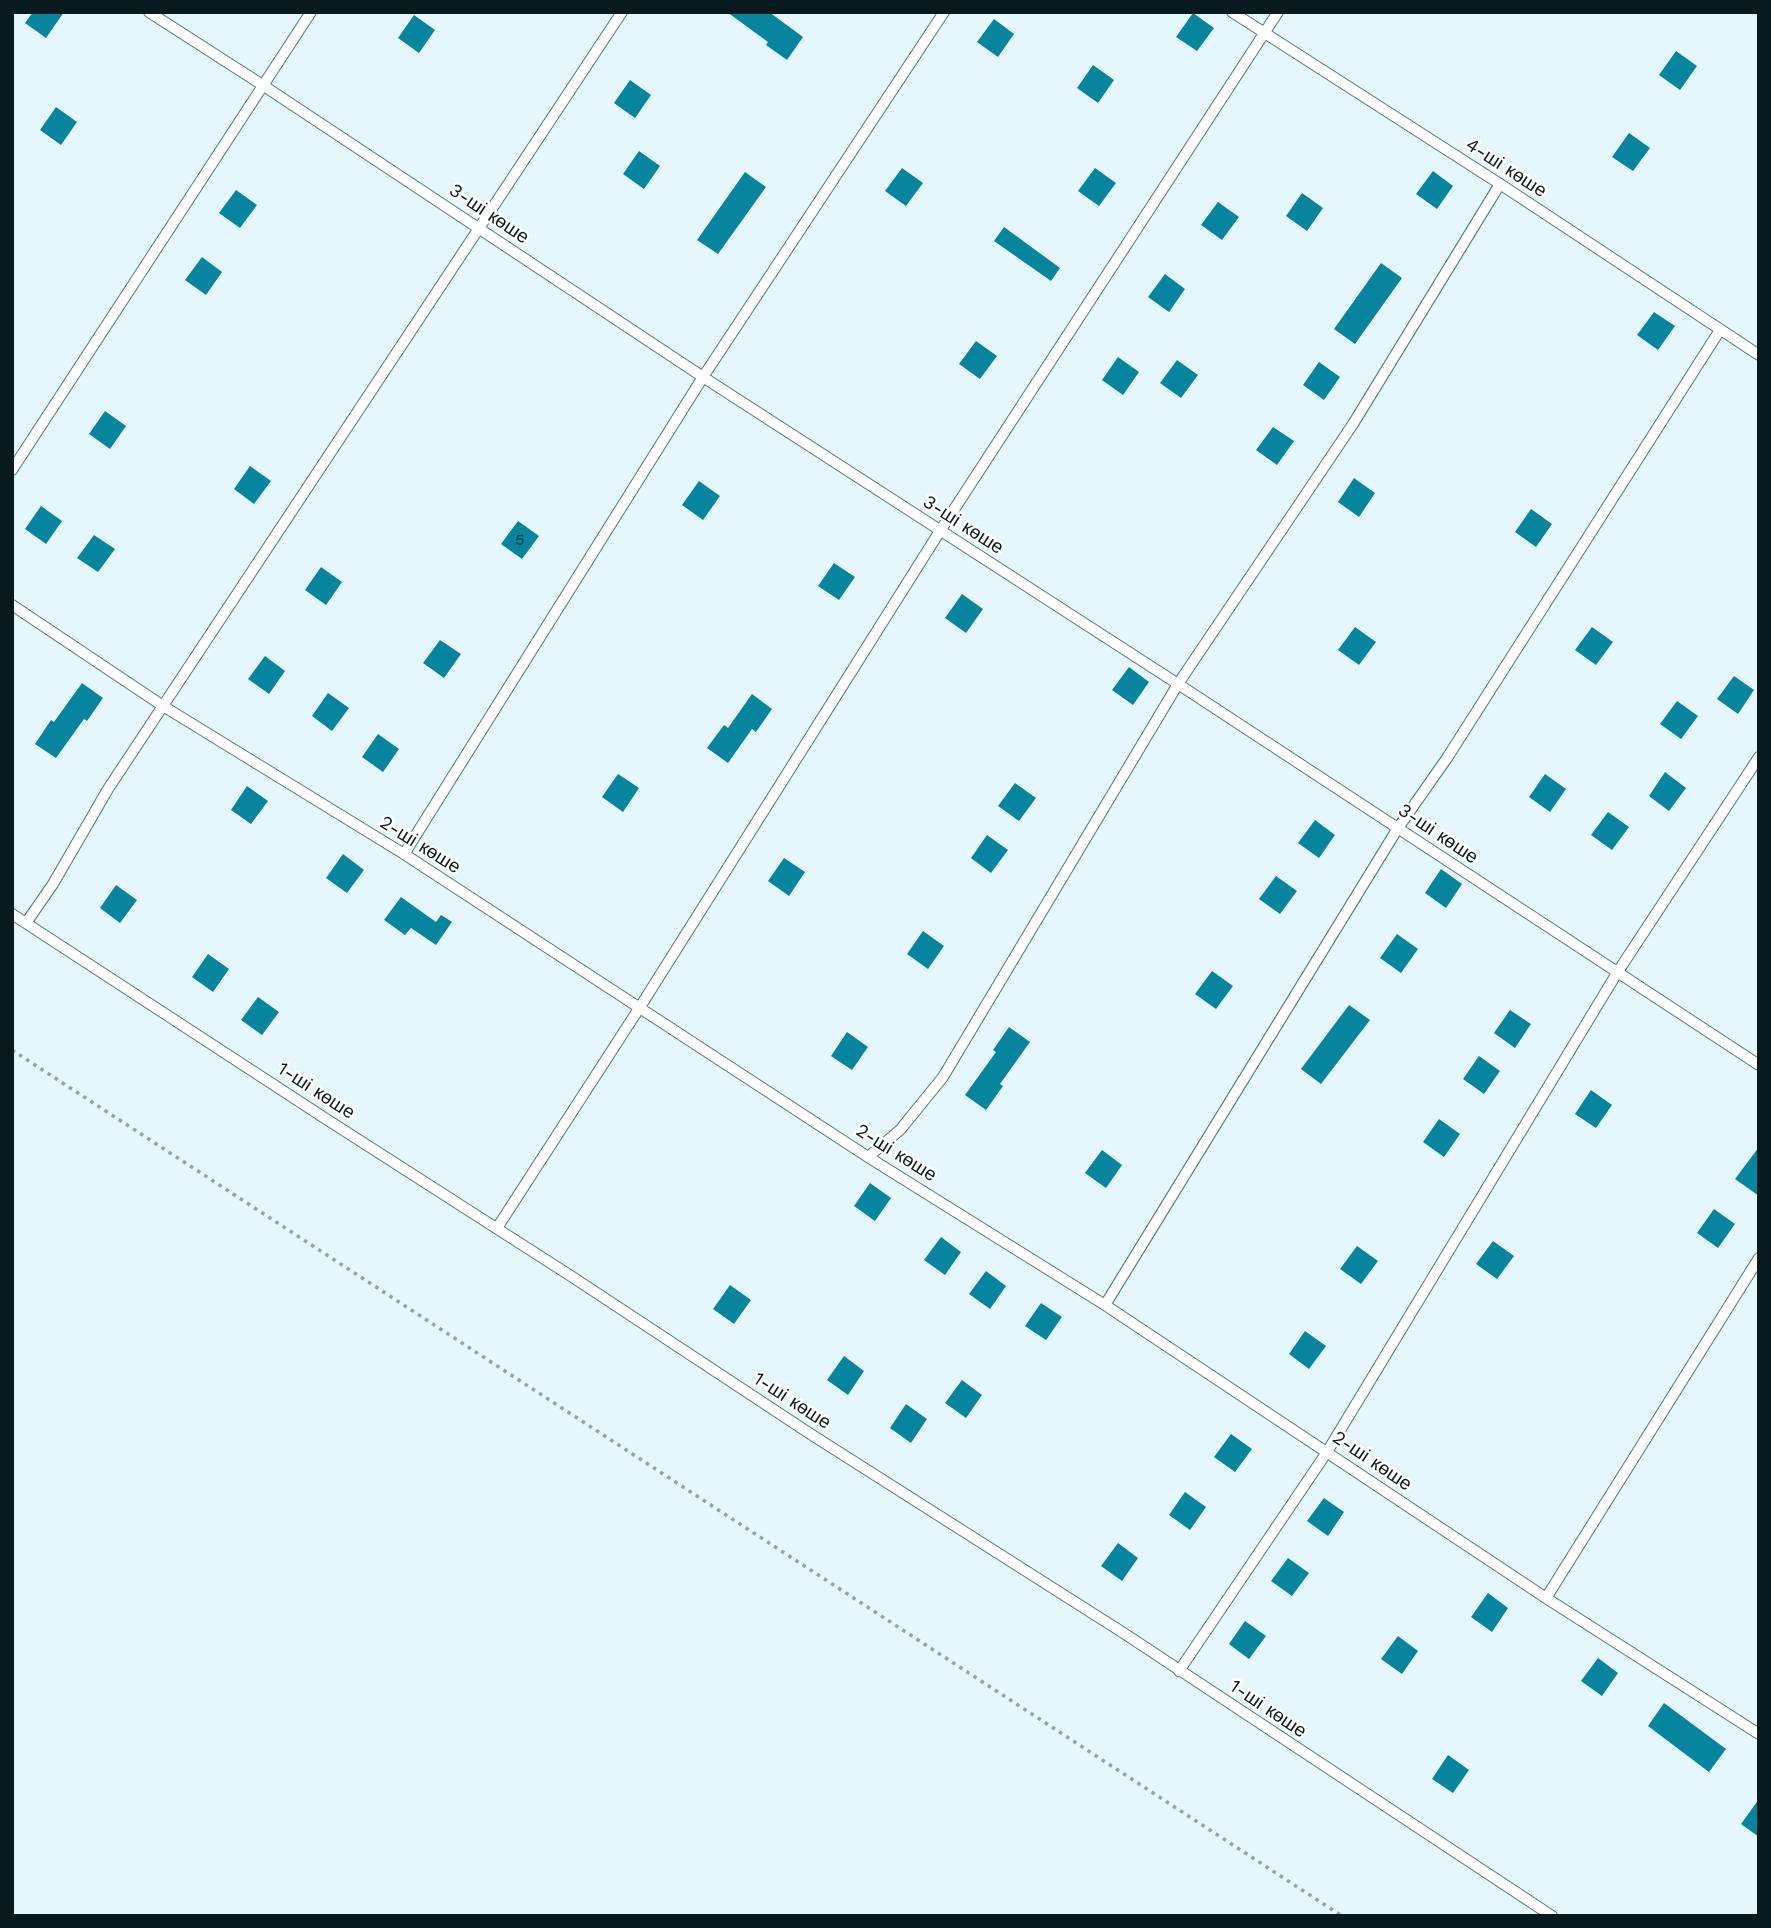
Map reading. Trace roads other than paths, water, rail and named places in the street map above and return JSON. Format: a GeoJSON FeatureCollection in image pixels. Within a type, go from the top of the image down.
{"type":"FeatureCollection","features":[{"type":"Feature","properties":{"kind":"lane","name":"3-ші көше"},"geometry":{"type":"LineString","coordinates":[[149,12],[703,377],[1759,1065]]}},
{"type":"Feature","properties":{"kind":"lane"},"geometry":{"type":"LineString","coordinates":[[12,470],[311,12]]}},
{"type":"Feature","properties":{"kind":"lane"},"geometry":{"type":"LineString","coordinates":[[26,923],[53,884],[108,789],[622,12]]}},
{"type":"Feature","properties":{"kind":"lane"},"geometry":{"type":"LineString","coordinates":[[404,854],[703,377],[944,12]]}},
{"type":"Feature","properties":{"kind":"lane","name":"4-ші көше"},"geometry":{"type":"LineString","coordinates":[[1232,12],[1759,355]]}},
{"type":"Feature","properties":{"kind":"lane"},"geometry":{"type":"LineString","coordinates":[[497,1228],[640,1007],[940,531],[1278,12]]}},
{"type":"Feature","properties":{"kind":"lane"},"geometry":{"type":"LineString","coordinates":[[867,1157],[900,1130],[943,1077],[1178,684],[1353,424],[1500,184]]}},
{"type":"Feature","properties":{"kind":"lane"},"geometry":{"type":"LineString","coordinates":[[1105,1305],[1398,828],[1447,758],[1720,330]]}},
{"type":"Feature","properties":{"kind":"lane","name":"2-ші көше"},"geometry":{"type":"LineString","coordinates":[[12,605],[163,706],[404,854],[867,1157],[1105,1305],[1546,1598],[1759,1734]]}},
{"type":"Feature","properties":{"kind":"lane"},"geometry":{"type":"LineString","coordinates":[[1179,1671],[1327,1452],[1617,973],[1759,757]]}},
{"type":"Feature","properties":{"kind":"lane","name":"1-ші көше"},"geometry":{"type":"LineString","coordinates":[[12,914],[1552,1916]]}},
{"type":"Feature","properties":{"kind":"lane"},"geometry":{"type":"LineString","coordinates":[[1546,1598],[1759,1258]]}}]}
